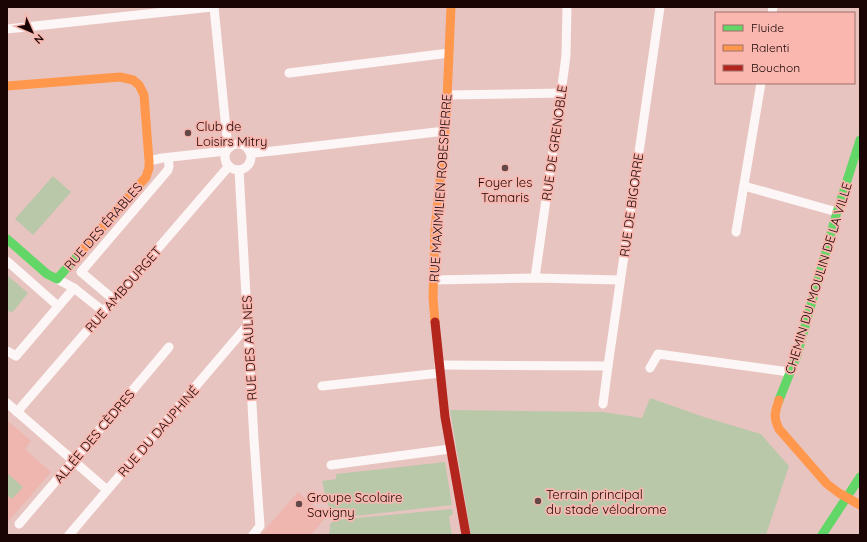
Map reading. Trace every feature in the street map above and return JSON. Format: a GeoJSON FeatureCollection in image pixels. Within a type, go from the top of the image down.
{"type":"FeatureCollection","features":[{"type":"Feature","properties":{"kind":"street"},"geometry":{"type":"LineString","coordinates":[[7,29],[213,7],[228,149],[225,159],[229,166],[239,170],[248,163],[250,159],[249,151]]}},
{"type":"Feature","properties":{"kind":"street","name":"RUE MAXIMILIEN ROBESPIERRE"},"geometry":{"type":"LineString","coordinates":[[451,7],[445,131],[435,230],[433,298],[445,417],[466,535]]}},
{"type":"Feature","properties":{"kind":"street","name":"RUE DE GRENOBLE"},"geometry":{"type":"LineString","coordinates":[[535,278],[562,93],[566,55],[567,7]]}},
{"type":"Feature","properties":{"kind":"street","name":"RUE DE BIGORRE"},"geometry":{"type":"LineString","coordinates":[[603,404],[660,7]]}},
{"type":"Feature","properties":{"kind":"street"},"geometry":{"type":"LineString","coordinates":[[288,73],[449,54]]}},
{"type":"Feature","properties":{"kind":"street"},"geometry":{"type":"LineString","coordinates":[[7,86],[120,77],[133,80],[139,85],[144,95],[149,161],[228,149],[237,144],[254,153],[445,131]]}},
{"type":"Feature","properties":{"kind":"street"},"geometry":{"type":"LineString","coordinates":[[736,232],[761,84]]}},
{"type":"Feature","properties":{"kind":"street"},"geometry":{"type":"LineString","coordinates":[[447,95],[562,93]]}},
{"type":"Feature","properties":{"kind":"street","name":"CHEMIN DU MOULIN DE LA VILLE"},"geometry":{"type":"LineString","coordinates":[[854,501],[839,493],[827,484],[779,429],[775,416],[789,372],[797,356],[837,212],[860,140]]}},
{"type":"Feature","properties":{"kind":"street"},"geometry":{"type":"LineString","coordinates":[[113,299],[81,272],[168,170],[168,158]]}},
{"type":"Feature","properties":{"kind":"street","name":"RUE DES ÉRABLES"},"geometry":{"type":"LineString","coordinates":[[7,239],[47,274],[57,279],[146,176],[149,168],[149,161]]}},
{"type":"Feature","properties":{"kind":"street","name":"RUE AMBOURGET"},"geometry":{"type":"LineString","coordinates":[[17,412],[229,166]]}},
{"type":"Feature","properties":{"kind":"street","name":"RUE DES AULNES"},"geometry":{"type":"LineString","coordinates":[[239,170],[247,326],[260,526],[253,535]]}},
{"type":"Feature","properties":{"kind":"street"},"geometry":{"type":"LineString","coordinates":[[744,186],[837,212]]}},
{"type":"Feature","properties":{"kind":"street"},"geometry":{"type":"LineString","coordinates":[[7,261],[58,306]]}},
{"type":"Feature","properties":{"kind":"street"},"geometry":{"type":"LineString","coordinates":[[433,280],[535,278],[620,280]]}},
{"type":"Feature","properties":{"kind":"street"},"geometry":{"type":"LineString","coordinates":[[57,279],[74,288],[104,311]]}},
{"type":"Feature","properties":{"kind":"street"},"geometry":{"type":"LineString","coordinates":[[7,351],[16,356],[74,288]]}},
{"type":"Feature","properties":{"kind":"street","name":"RUE DU DAUPHINÉ"},"geometry":{"type":"LineString","coordinates":[[69,535],[247,326]]}},
{"type":"Feature","properties":{"kind":"street","name":"ALLÉE DES CÈDRES"},"geometry":{"type":"LineString","coordinates":[[19,524],[74,461],[169,347]]}},
{"type":"Feature","properties":{"kind":"street"},"geometry":{"type":"LineString","coordinates":[[650,368],[658,354],[789,372]]}},
{"type":"Feature","properties":{"kind":"street"},"geometry":{"type":"LineString","coordinates":[[322,386],[440,369],[608,366]]}},
{"type":"Feature","properties":{"kind":"street"},"geometry":{"type":"LineString","coordinates":[[7,404],[107,490]]}},
{"type":"Feature","properties":{"kind":"street"},"geometry":{"type":"LineString","coordinates":[[331,465],[450,449]]}},
{"type":"Feature","properties":{"kind":"street"},"geometry":{"type":"LineString","coordinates":[[822,535],[854,501],[860,477]]}},
{"type":"Feature","properties":{"kind":"street"},"geometry":{"type":"LineString","coordinates":[[832,535],[860,493]]}},
{"type":"Feature","properties":{"kind":"shaded area"},"geometry":{"type":"Polygon","coordinates":[[[7,420],[31,441],[25,449],[51,472],[7,523],[7,420]]]}},
{"type":"Feature","properties":{"kind":"shaded area","name":"Groupe Scolaire Savigny"},"geometry":{"type":"Polygon","coordinates":[[[298,492],[326,517],[311,535],[260,535],[298,492]]]}},
{"type":"Feature","properties":{"kind":"green space"},"geometry":{"type":"Polygon","coordinates":[[[53,176],[71,192],[33,235],[15,219],[53,176]]]}},
{"type":"Feature","properties":{"kind":"green space"},"geometry":{"type":"Polygon","coordinates":[[[7,275],[28,293],[13,312],[7,311],[7,275]]]}},
{"type":"Feature","properties":{"kind":"green space"},"geometry":{"type":"Polygon","coordinates":[[[650,398],[704,417],[761,434],[789,466],[766,535],[471,535],[450,410],[603,412],[642,418],[650,398]]]}},
{"type":"Feature","properties":{"kind":"green space"},"geometry":{"type":"Polygon","coordinates":[[[445,462],[452,505],[338,518],[331,512],[325,496],[322,481],[336,479],[336,474],[445,462]]]}},
{"type":"Feature","properties":{"kind":"green space"},"geometry":{"type":"Polygon","coordinates":[[[7,473],[23,487],[12,499],[7,495],[7,473]]]}},
{"type":"Feature","properties":{"kind":"green space"},"geometry":{"type":"Polygon","coordinates":[[[452,509],[453,514],[449,517],[452,535],[329,535],[330,524],[335,520],[452,509]]]}},
{"type":"Feature","properties":{"kind":"traffic: fast"},"geometry":{"type":"LineString","coordinates":[[779,400],[797,355],[837,212],[860,140]]}},
{"type":"Feature","properties":{"kind":"traffic: fast"},"geometry":{"type":"LineString","coordinates":[[7,239],[47,274],[57,279],[80,253]]}},
{"type":"Feature","properties":{"kind":"traffic: fast"},"geometry":{"type":"LineString","coordinates":[[822,535],[860,477]]}},
{"type":"Feature","properties":{"kind":"traffic: slow"},"geometry":{"type":"LineString","coordinates":[[435,322],[433,298],[435,229],[446,122],[451,7]]}},
{"type":"Feature","properties":{"kind":"traffic: slow"},"geometry":{"type":"LineString","coordinates":[[7,86],[120,77],[133,80],[139,85],[144,95],[149,161],[149,168],[146,177],[80,253]]}},
{"type":"Feature","properties":{"kind":"traffic: slow"},"geometry":{"type":"LineString","coordinates":[[779,400],[775,414],[779,429],[827,484],[860,505]]}},
{"type":"Feature","properties":{"kind":"traffic: jam"},"geometry":{"type":"LineString","coordinates":[[435,322],[445,417],[466,535]]}},
{"type":"Feature","properties":{"kind":"place","name":"Club de Loisirs Mitry"},"geometry":{"type":"Point","coordinates":[188,133]}},
{"type":"Feature","properties":{"kind":"place","name":"Foyer les Tamaris"},"geometry":{"type":"Point","coordinates":[505,168]}},
{"type":"Feature","properties":{"kind":"place","name":"Terrain principal du stade vélodrome"},"geometry":{"type":"Point","coordinates":[538,501]}},
{"type":"Feature","properties":{"kind":"place","name":"Groupe Scolaire Savigny"},"geometry":{"type":"Point","coordinates":[299,504]}}]}
